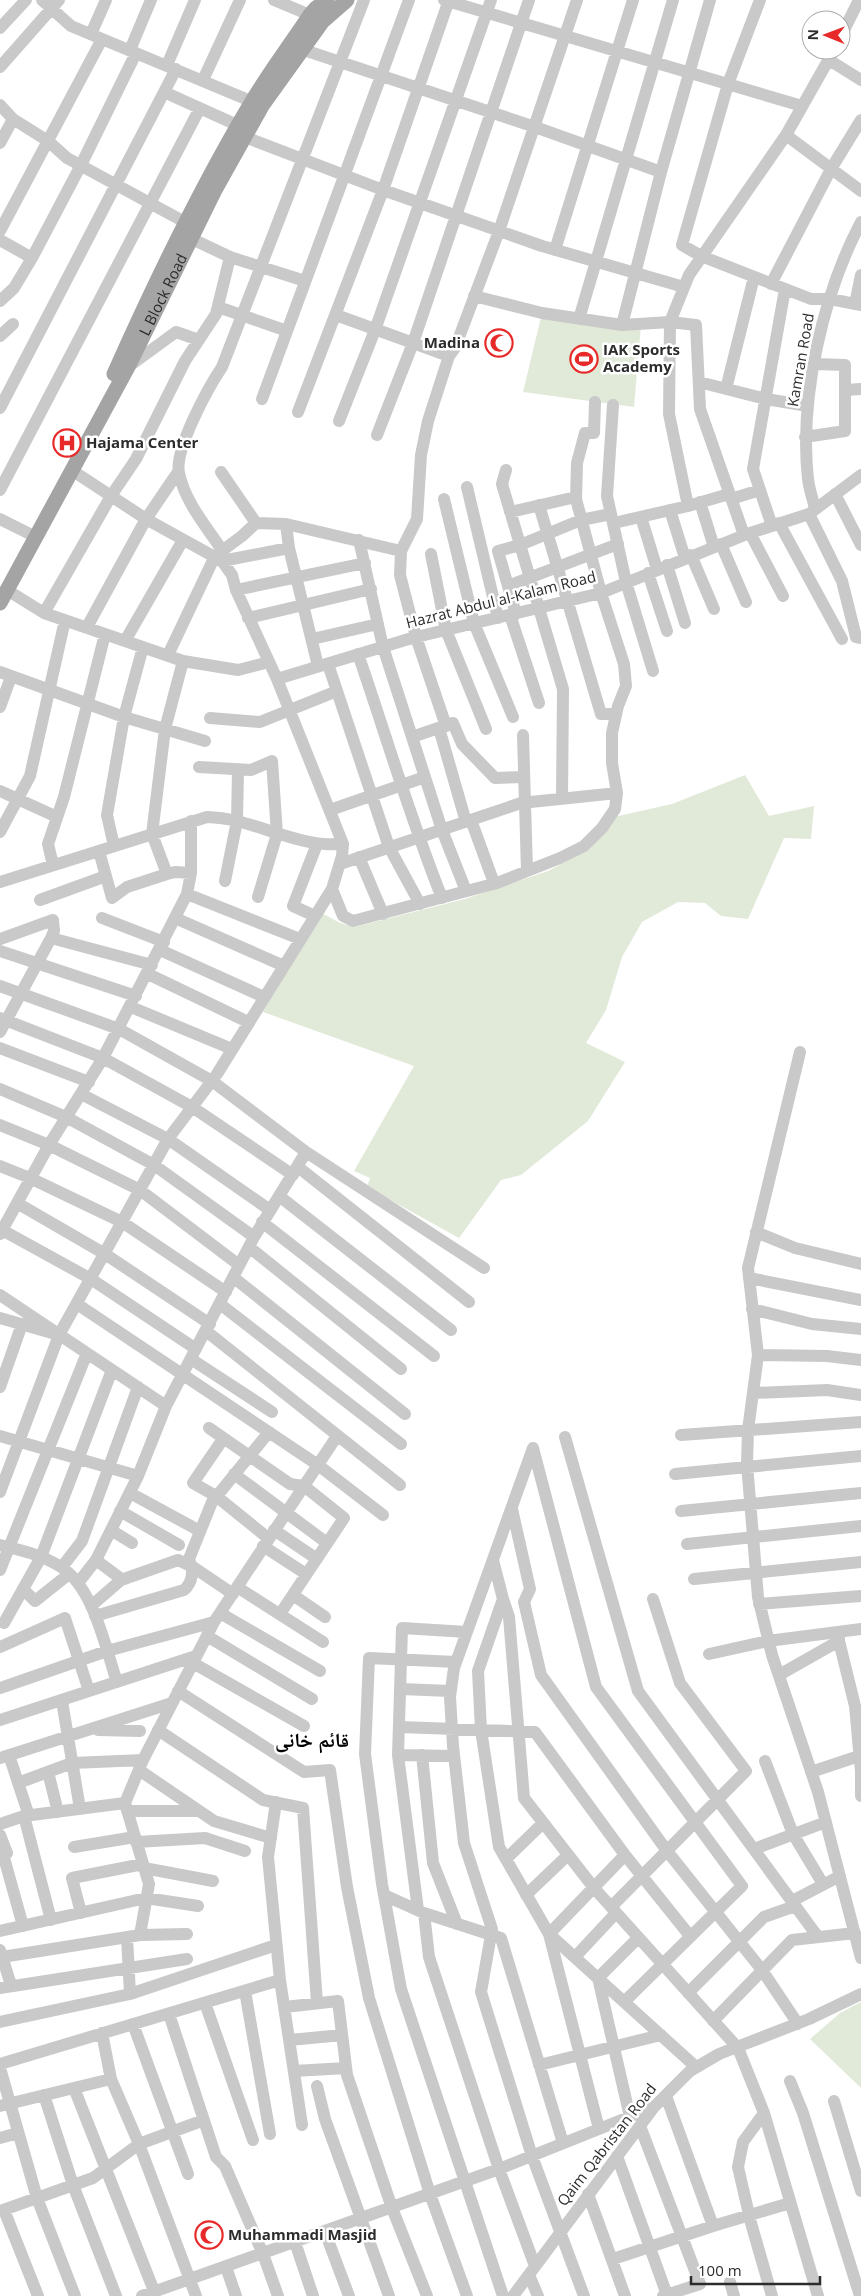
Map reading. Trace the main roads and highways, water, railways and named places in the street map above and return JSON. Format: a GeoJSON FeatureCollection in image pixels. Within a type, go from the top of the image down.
{"type":"FeatureCollection","features":[{"type":"Feature","properties":{"kind":"main road","name":"L Block Road"},"geometry":{"type":"LineString","coordinates":[[2,592],[114,374],[142,312],[191,230],[257,104],[310,15],[327,0]]}},
{"type":"Feature","properties":{"kind":"main road","name":"L Block Road"},"geometry":{"type":"LineString","coordinates":[[257,104],[324,21],[347,0]]}},
{"type":"Feature","properties":{"kind":"main road","name":"L Block Road"},"geometry":{"type":"LineString","coordinates":[[32,535],[72,471],[128,367],[191,230]]}},
{"type":"Feature","properties":{"kind":"place","name":"Madina"},"geometry":{"type":"Point","coordinates":[499,343]}},
{"type":"Feature","properties":{"kind":"place","name":"IAK Sports Academy"},"geometry":{"type":"Point","coordinates":[584,359]}},
{"type":"Feature","properties":{"kind":"place","name":"Hajama Center"},"geometry":{"type":"Point","coordinates":[67,443]}},
{"type":"Feature","properties":{"kind":"place","name":"Muhammadi Masjid"},"geometry":{"type":"Point","coordinates":[209,2235]}},
{"type":"Feature","properties":{"kind":"district","name":"قائم خانى"},"geometry":{"type":"Point","coordinates":[312,1740]}}]}
